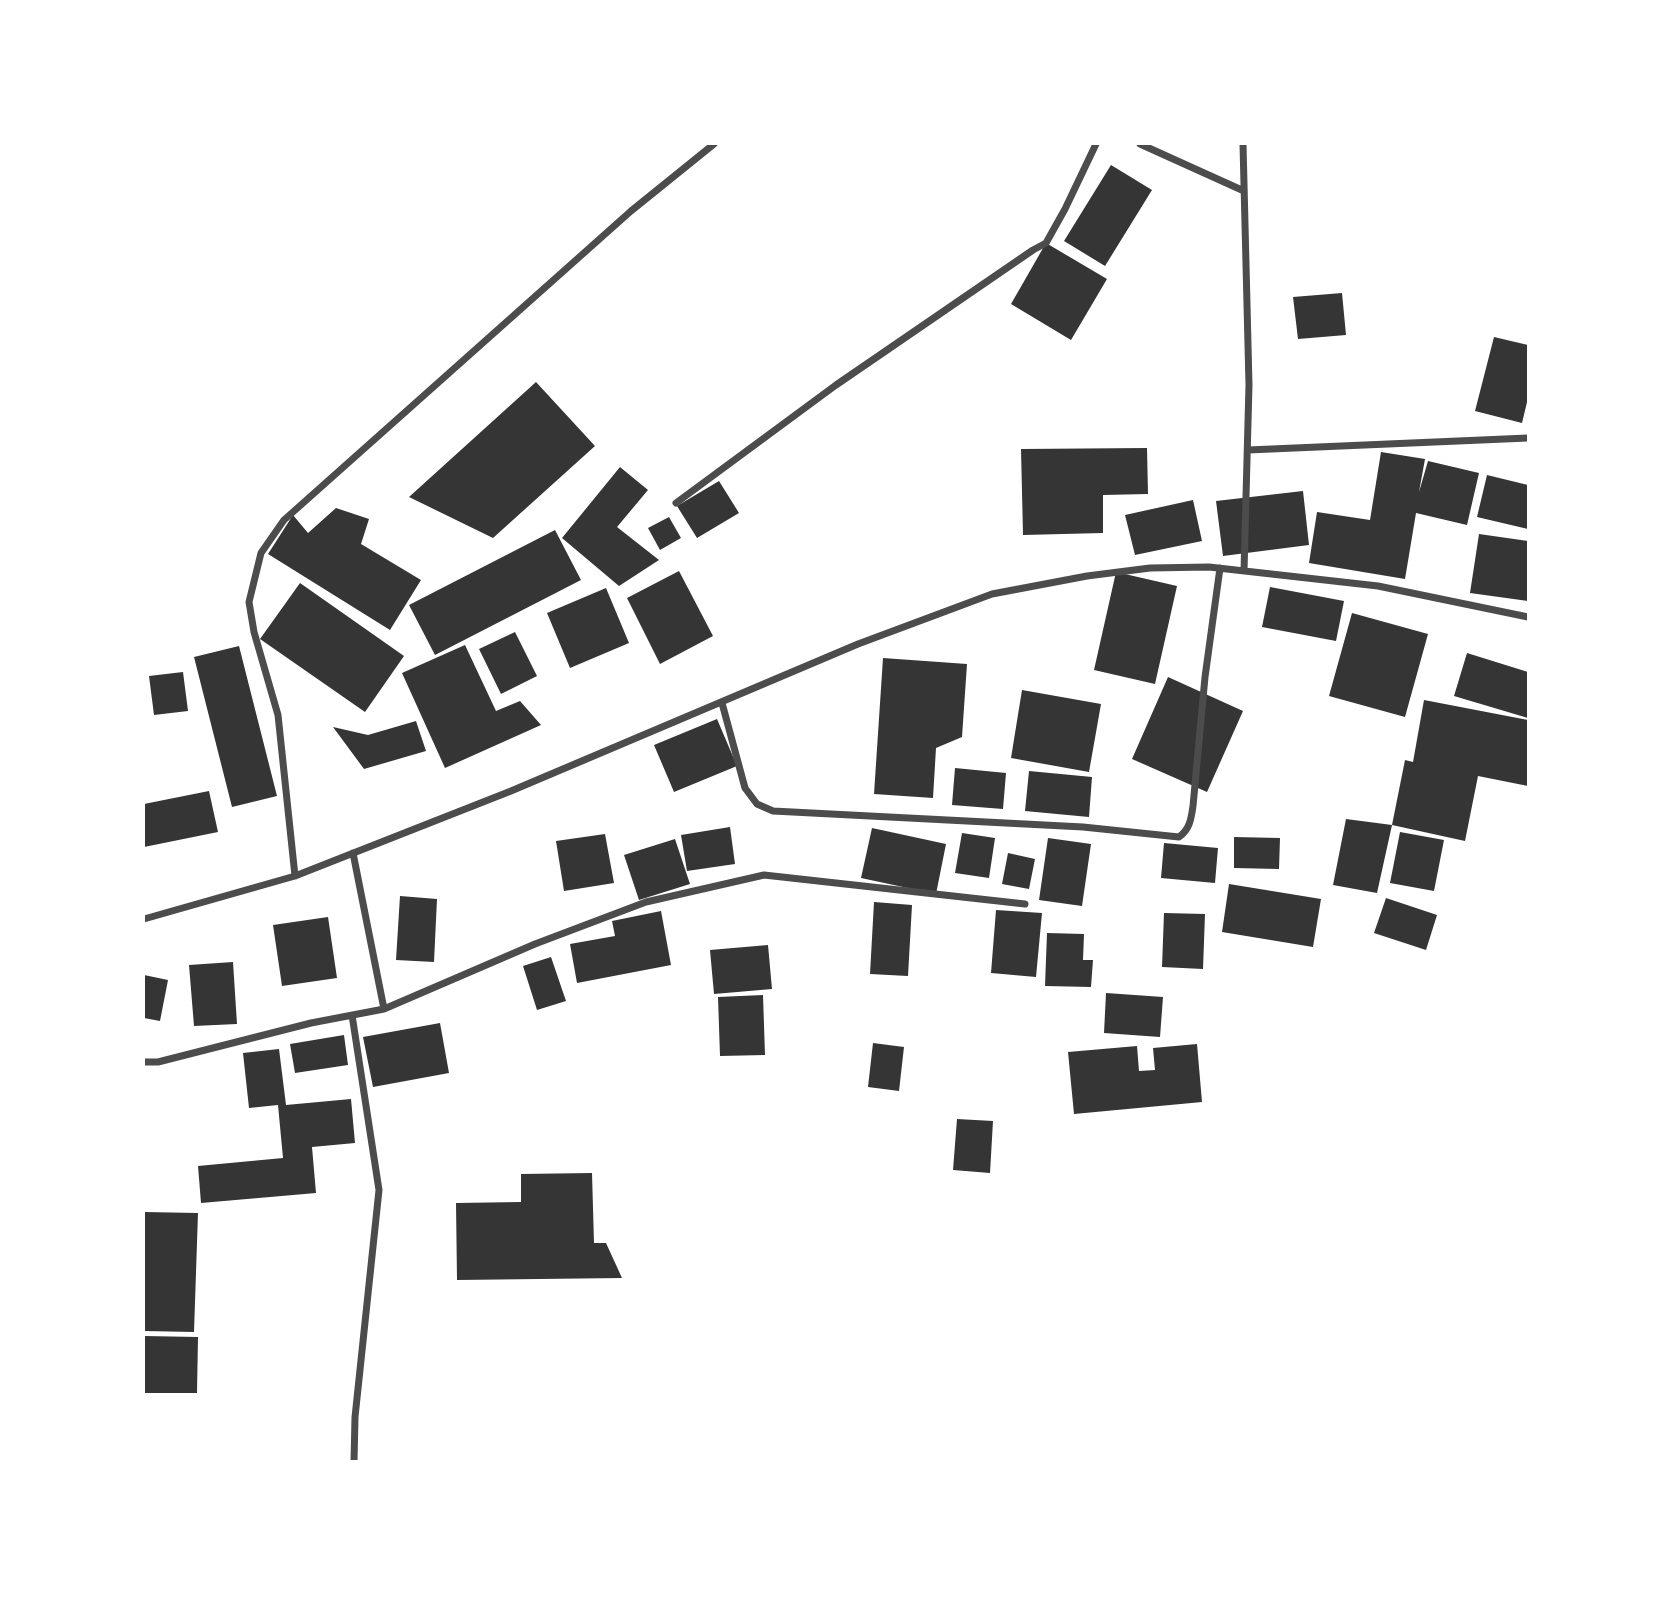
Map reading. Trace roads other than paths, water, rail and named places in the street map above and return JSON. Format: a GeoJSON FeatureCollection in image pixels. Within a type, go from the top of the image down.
{"type":"FeatureCollection","features":[{"type":"Feature","properties":{"kind":"street"},"geometry":{"type":"LineString","coordinates":[[295,876],[278,715],[254,632],[249,601],[261,553],[284,520],[631,211],[714,144]]}},
{"type":"Feature","properties":{"kind":"street"},"geometry":{"type":"LineString","coordinates":[[676,503],[836,385],[1046,243],[1096,144]]}},
{"type":"Feature","properties":{"kind":"street"},"geometry":{"type":"LineString","coordinates":[[1139,144],[1244,191]]}},
{"type":"Feature","properties":{"kind":"street"},"geometry":{"type":"LineString","coordinates":[[1243,144],[1249,385],[1244,571]]}},
{"type":"Feature","properties":{"kind":"street"},"geometry":{"type":"LineString","coordinates":[[1248,450],[1528,438]]}},
{"type":"Feature","properties":{"kind":"street"},"geometry":{"type":"LineString","coordinates":[[144,919],[295,876],[511,791],[858,643],[992,594],[1087,576],[1150,568],[1220,568],[1378,586],[1528,617]]}},
{"type":"Feature","properties":{"kind":"street"},"geometry":{"type":"LineString","coordinates":[[722,703],[745,788],[757,804],[773,811],[1083,827],[1179,838],[1186,832],[1192,814],[1205,677],[1220,568]]}},
{"type":"Feature","properties":{"kind":"street"},"geometry":{"type":"LineString","coordinates":[[353,853],[384,1009]]}},
{"type":"Feature","properties":{"kind":"street"},"geometry":{"type":"LineString","coordinates":[[144,1062],[158,1062],[311,1023],[384,1009],[535,944],[646,902],[764,875],[1025,904]]}},
{"type":"Feature","properties":{"kind":"street"},"geometry":{"type":"LineString","coordinates":[[352,1015],[379,1190],[355,1417],[354,1461]]}}]}
